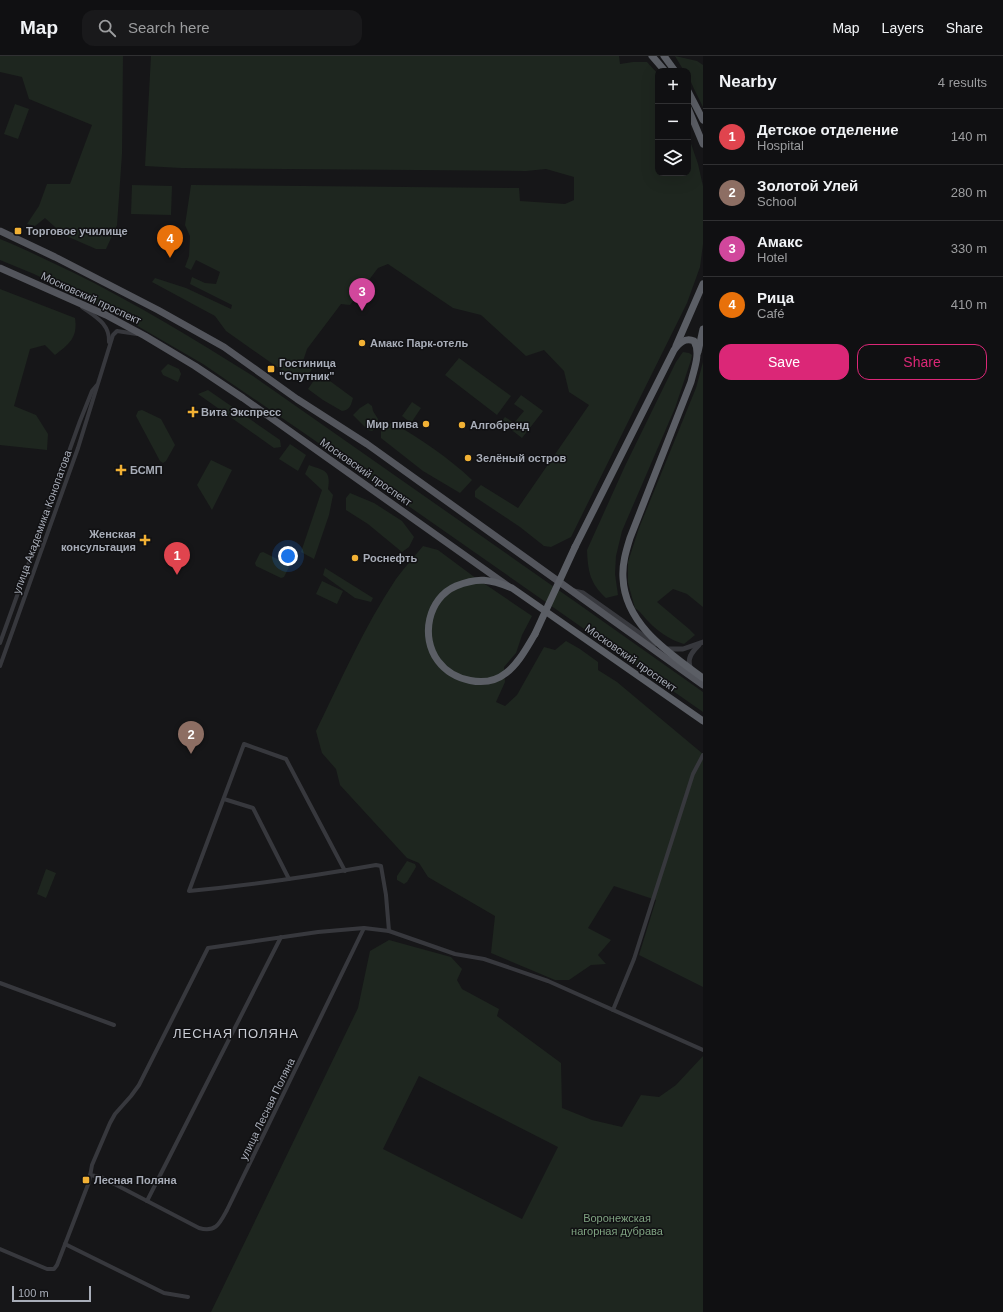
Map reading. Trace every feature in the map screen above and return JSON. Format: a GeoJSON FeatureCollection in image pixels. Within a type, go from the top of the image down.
{"type":"FeatureCollection","features":[{"type":"Feature","properties":{"kind":"highway"},"geometry":{"type":"LineString","coordinates":[[652,56],[662,68]]}},
{"type":"Feature","properties":{"kind":"highway"},"geometry":{"type":"LineString","coordinates":[[664,56],[673,68]]}},
{"type":"Feature","properties":{"kind":"highway"},"geometry":{"type":"LineString","coordinates":[[691,96],[703,120]]}},
{"type":"Feature","properties":{"kind":"highway"},"geometry":{"type":"LineString","coordinates":[[691,115],[703,144]]}},
{"type":"Feature","properties":{"kind":"highway"},"geometry":{"type":"LineString","coordinates":[[512,588],[491,581],[476,580],[466,582],[443,593],[433,609],[430,619],[429,637],[434,654],[444,667],[460,678],[473,681],[491,680],[506,673],[527,648],[535,634],[575,547],[674,350],[703,284]]}},
{"type":"Feature","properties":{"kind":"highway"},"geometry":{"type":"LineString","coordinates":[[703,329],[691,382],[630,538],[623,568],[624,590],[628,602],[643,628],[661,648],[703,678]]}},
{"type":"Feature","properties":{"kind":"highway"},"geometry":{"type":"LineString","coordinates":[[674,350],[682,341],[691,340],[695,343],[697,356]]}},
{"type":"Feature","properties":{"kind":"highway","name":"Московский проспект"},"geometry":{"type":"LineString","coordinates":[[512,588],[703,721]]}},
{"type":"Feature","properties":{"kind":"main road","name":"Московский проспект"},"geometry":{"type":"LineString","coordinates":[[0,231],[55,256],[145,303],[224,347],[297,399],[367,444],[703,685]]}},
{"type":"Feature","properties":{"kind":"main road","name":"Московский проспект"},"geometry":{"type":"LineString","coordinates":[[0,268],[106,315],[195,366],[243,398],[512,588]]}},
{"type":"Feature","properties":{"kind":"street"},"geometry":{"type":"LineString","coordinates":[[71,299],[102,321],[108,330],[108,347]]}},
{"type":"Feature","properties":{"kind":"street"},"geometry":{"type":"LineString","coordinates":[[108,347],[113,335],[117,331],[145,336]]}},
{"type":"Feature","properties":{"kind":"street","name":"улица Академика Конопатова"},"geometry":{"type":"LineString","coordinates":[[0,666],[78,448],[108,347]]}},
{"type":"Feature","properties":{"kind":"street","name":"улица Академика Конопатова"},"geometry":{"type":"LineString","coordinates":[[0,643],[80,421],[92,391],[98,384]]}},
{"type":"Feature","properties":{"kind":"street"},"geometry":{"type":"LineString","coordinates":[[569,590],[583,593],[661,648],[677,650],[701,643]]}},
{"type":"Feature","properties":{"kind":"street"},"geometry":{"type":"LineString","coordinates":[[692,670],[688,662],[689,658],[701,643]]}},
{"type":"Feature","properties":{"kind":"street"},"geometry":{"type":"LineString","coordinates":[[345,871],[286,759],[244,744],[189,891],[290,879],[381,866],[386,895],[389,931]]}},
{"type":"Feature","properties":{"kind":"street"},"geometry":{"type":"LineString","coordinates":[[613,1010],[634,959],[693,774],[703,755]]}},
{"type":"Feature","properties":{"kind":"street"},"geometry":{"type":"LineString","coordinates":[[224,799],[253,808],[290,879]]}},
{"type":"Feature","properties":{"kind":"street"},"geometry":{"type":"LineString","coordinates":[[0,1249],[47,1269],[54,1269],[57,1266],[89,1182],[91,1169],[110,1123],[139,1085],[208,948],[318,932],[364,928],[389,931],[455,954],[484,959],[548,981],[703,1050]]}},
{"type":"Feature","properties":{"kind":"street","name":"улица Лесная Поляна"},"geometry":{"type":"LineString","coordinates":[[90,1175],[101,1177],[199,1228],[206,1230],[215,1228],[221,1222],[290,1083],[311,1036],[364,928]]}},
{"type":"Feature","properties":{"kind":"street"},"geometry":{"type":"LineString","coordinates":[[147,1201],[281,937]]}},
{"type":"Feature","properties":{"kind":"street"},"geometry":{"type":"LineString","coordinates":[[0,983],[114,1025]]}},
{"type":"Feature","properties":{"kind":"street"},"geometry":{"type":"LineString","coordinates":[[65,1244],[164,1292],[188,1297]]}},
{"type":"Feature","properties":{"kind":"green space"},"geometry":{"type":"Polygon","coordinates":[[[0,56],[123,56],[122,154],[117,225],[106,249],[96,249],[64,235],[45,218],[35,226],[27,224],[39,206],[47,184],[70,184],[92,125],[29,99],[22,77],[0,72],[0,56]]]}},
{"type":"Feature","properties":{"kind":"green space"},"geometry":{"type":"Polygon","coordinates":[[[151,56],[619,56],[620,64],[647,62],[655,71],[655,176],[691,176],[691,144],[698,164],[703,186],[703,244],[700,267],[687,303],[571,537],[551,547],[544,546],[520,527],[475,497],[475,491],[481,485],[518,508],[589,405],[569,392],[564,371],[544,350],[526,356],[481,315],[453,308],[388,264],[378,268],[350,305],[341,304],[307,349],[303,361],[313,368],[303,381],[287,374],[226,331],[215,316],[152,282],[155,278],[186,288],[231,309],[232,305],[190,284],[192,277],[205,283],[216,284],[220,272],[196,260],[191,270],[185,267],[189,256],[190,236],[185,225],[191,185],[519,188],[520,201],[565,204],[574,200],[574,177],[546,169],[526,171],[181,168],[145,166],[151,56]]]}},
{"type":"Feature","properties":{"kind":"green space"},"geometry":{"type":"Polygon","coordinates":[[[675,56],[697,61],[703,65],[703,107],[691,82],[691,68],[682,68],[675,56]]]}},
{"type":"Feature","properties":{"kind":"green space"},"geometry":{"type":"Polygon","coordinates":[[[15,104],[29,109],[18,139],[4,134],[15,104]]]}},
{"type":"Feature","properties":{"kind":"green space"},"geometry":{"type":"Polygon","coordinates":[[[132,185],[172,186],[171,215],[131,214],[132,185]]]}},
{"type":"Feature","properties":{"kind":"green space"},"geometry":{"type":"Polygon","coordinates":[[[0,239],[72,272],[119,296],[253,376],[703,692],[703,712],[203,364],[110,310],[34,274],[0,260],[0,239]]]}},
{"type":"Feature","properties":{"kind":"green space"},"geometry":{"type":"Polygon","coordinates":[[[0,289],[75,318],[76,325],[74,336],[68,344],[55,355],[45,345],[30,349],[14,406],[36,415],[48,434],[47,450],[0,445],[0,289]]]}},
{"type":"Feature","properties":{"kind":"green space"},"geometry":{"type":"Polygon","coordinates":[[[683,352],[692,355],[675,408],[622,531],[616,556],[615,574],[618,595],[606,598],[596,587],[591,577],[588,565],[587,550],[625,466],[676,362],[683,352]]]}},
{"type":"Feature","properties":{"kind":"green space"},"geometry":{"type":"Polygon","coordinates":[[[459,358],[511,396],[497,415],[445,375],[459,358]]]}},
{"type":"Feature","properties":{"kind":"green space"},"geometry":{"type":"Polygon","coordinates":[[[703,362],[703,607],[687,594],[673,589],[657,602],[695,635],[684,644],[669,638],[660,632],[635,608],[628,583],[628,562],[639,528],[696,388],[703,362]]]}},
{"type":"Feature","properties":{"kind":"green space"},"geometry":{"type":"Polygon","coordinates":[[[168,364],[179,369],[181,374],[178,382],[163,375],[161,371],[168,364]]]}},
{"type":"Feature","properties":{"kind":"green space"},"geometry":{"type":"Polygon","coordinates":[[[319,373],[353,398],[351,405],[348,408],[342,411],[308,389],[319,373]]]}},
{"type":"Feature","properties":{"kind":"green space"},"geometry":{"type":"Polygon","coordinates":[[[208,390],[280,440],[281,447],[274,448],[198,394],[208,390]]]}},
{"type":"Feature","properties":{"kind":"green space"},"geometry":{"type":"Polygon","coordinates":[[[521,395],[543,411],[522,438],[501,422],[505,417],[514,423],[524,411],[514,404],[521,395]]]}},
{"type":"Feature","properties":{"kind":"green space"},"geometry":{"type":"Polygon","coordinates":[[[412,402],[421,408],[411,423],[402,416],[412,402]]]}},
{"type":"Feature","properties":{"kind":"green space"},"geometry":{"type":"Polygon","coordinates":[[[368,403],[372,406],[378,419],[377,427],[372,431],[368,430],[353,415],[368,403]]]}},
{"type":"Feature","properties":{"kind":"green space"},"geometry":{"type":"Polygon","coordinates":[[[142,410],[161,419],[175,445],[166,461],[163,463],[160,461],[136,416],[138,411],[142,410]]]}},
{"type":"Feature","properties":{"kind":"green space"},"geometry":{"type":"Polygon","coordinates":[[[392,422],[434,449],[472,480],[460,493],[423,471],[381,438],[381,431],[392,422]]]}},
{"type":"Feature","properties":{"kind":"green space"},"geometry":{"type":"Polygon","coordinates":[[[290,444],[306,455],[298,471],[279,459],[290,444]]]}},
{"type":"Feature","properties":{"kind":"green space"},"geometry":{"type":"Polygon","coordinates":[[[211,460],[232,470],[212,510],[197,485],[211,460]]]}},
{"type":"Feature","properties":{"kind":"green space"},"geometry":{"type":"Polygon","coordinates":[[[309,465],[326,472],[329,478],[328,489],[333,495],[329,515],[314,559],[301,552],[322,490],[305,474],[309,465]]]}},
{"type":"Feature","properties":{"kind":"green space"},"geometry":{"type":"Polygon","coordinates":[[[350,493],[374,503],[402,521],[414,537],[409,547],[402,552],[368,524],[346,510],[346,498],[350,493]]]}},
{"type":"Feature","properties":{"kind":"green space"},"geometry":{"type":"Polygon","coordinates":[[[423,546],[438,550],[532,616],[522,635],[516,653],[504,667],[505,682],[496,702],[505,706],[517,695],[544,647],[555,650],[566,641],[598,662],[598,670],[617,682],[703,754],[703,987],[639,955],[656,900],[614,886],[588,928],[611,940],[598,955],[606,964],[591,965],[569,980],[555,980],[491,953],[495,916],[428,877],[419,863],[407,858],[340,785],[336,769],[322,753],[316,731],[353,654],[384,597],[396,579],[423,546]]]}},
{"type":"Feature","properties":{"kind":"green space"},"geometry":{"type":"Polygon","coordinates":[[[263,552],[287,564],[289,567],[284,577],[281,578],[256,566],[255,563],[260,553],[263,552]]]}},
{"type":"Feature","properties":{"kind":"green space"},"geometry":{"type":"Polygon","coordinates":[[[325,568],[373,598],[371,602],[355,598],[323,575],[325,568]]]}},
{"type":"Feature","properties":{"kind":"green space"},"geometry":{"type":"Polygon","coordinates":[[[322,581],[343,591],[337,604],[316,594],[322,581]]]}},
{"type":"Feature","properties":{"kind":"green space"},"geometry":{"type":"Polygon","coordinates":[[[407,861],[415,864],[416,867],[407,882],[404,884],[397,880],[397,876],[407,861]]]}},
{"type":"Feature","properties":{"kind":"green space"},"geometry":{"type":"Polygon","coordinates":[[[46,869],[56,873],[46,898],[37,894],[46,869]]]}},
{"type":"Feature","properties":{"kind":"green space","name":"Воронежская нагорная дубрава"},"geometry":{"type":"Polygon","coordinates":[[[389,940],[451,957],[462,969],[457,980],[462,989],[499,1009],[497,1016],[561,1063],[562,1108],[592,1120],[622,1127],[641,1095],[659,1097],[676,1085],[703,1056],[703,1312],[211,1312],[358,1008],[370,951],[389,940]],[[419,1076],[383,1149],[522,1219],[558,1147],[419,1076]]]}},
{"type":"Feature","properties":{"kind":"place","name":"Торговое училище"},"geometry":{"type":"Point","coordinates":[18,231]}},
{"type":"Feature","properties":{"kind":"place","name":"Рица"},"geometry":{"type":"Point","coordinates":[170,258]}},
{"type":"Feature","properties":{"kind":"place","name":"Амакс"},"geometry":{"type":"Point","coordinates":[362,311]}},
{"type":"Feature","properties":{"kind":"place","name":"Амакс Парк-отель"},"geometry":{"type":"Point","coordinates":[362,343]}},
{"type":"Feature","properties":{"kind":"place","name":"Гостиница \"Спутник\""},"geometry":{"type":"Point","coordinates":[271,369]}},
{"type":"Feature","properties":{"kind":"place","name":"Вита Экспресс"},"geometry":{"type":"Point","coordinates":[193,412]}},
{"type":"Feature","properties":{"kind":"place","name":"Мир пива"},"geometry":{"type":"Point","coordinates":[426,424]}},
{"type":"Feature","properties":{"kind":"place","name":"Алгобренд"},"geometry":{"type":"Point","coordinates":[462,425]}},
{"type":"Feature","properties":{"kind":"place","name":"Зелёный остров"},"geometry":{"type":"Point","coordinates":[468,458]}},
{"type":"Feature","properties":{"kind":"place","name":"БСМП"},"geometry":{"type":"Point","coordinates":[121,470]}},
{"type":"Feature","properties":{"kind":"place","name":"Женская консультация"},"geometry":{"type":"Point","coordinates":[145,540]}},
{"type":"Feature","properties":{"kind":"place","name":"Роснефть"},"geometry":{"type":"Point","coordinates":[355,558]}},
{"type":"Feature","properties":{"kind":"place","name":"Детское отделение"},"geometry":{"type":"Point","coordinates":[177,575]}},
{"type":"Feature","properties":{"kind":"place","name":"Золотой Улей"},"geometry":{"type":"Point","coordinates":[191,754]}},
{"type":"Feature","properties":{"kind":"place","name":"Лесная Поляна"},"geometry":{"type":"Point","coordinates":[86,1180]}},
{"type":"Feature","properties":{"kind":"district","name":"ЛЕСНАЯ ПОЛЯНА"},"geometry":{"type":"Point","coordinates":[236,1033]}}]}
